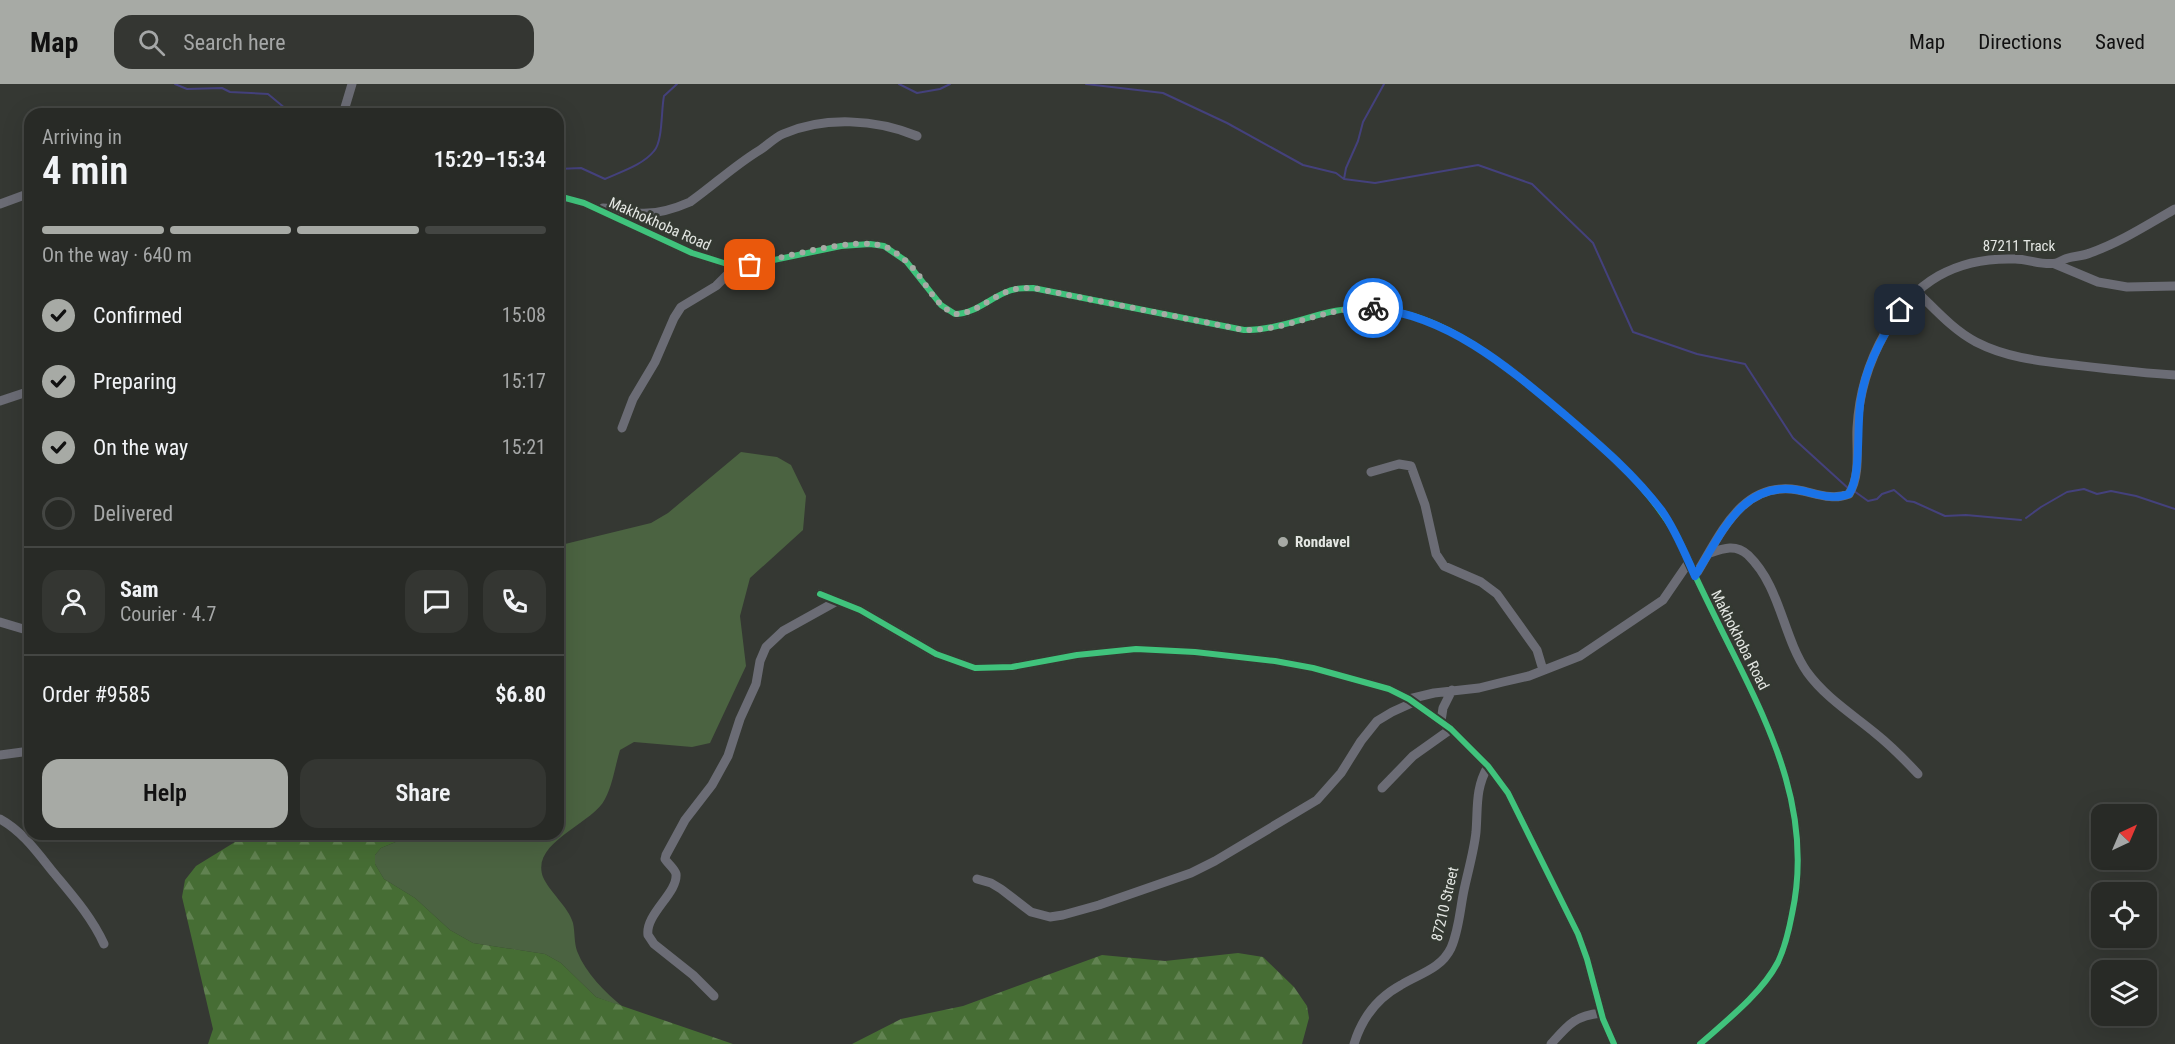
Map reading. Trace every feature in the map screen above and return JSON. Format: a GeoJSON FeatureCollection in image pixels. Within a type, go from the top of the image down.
{"type":"FeatureCollection","features":[{"type":"Feature","properties":{"kind":"street"},"geometry":{"type":"LineString","coordinates":[[345,108],[352,84]]}},
{"type":"Feature","properties":{"kind":"street"},"geometry":{"type":"LineString","coordinates":[[598,209],[605,207],[649,213],[679,207],[690,202],[781,135],[799,129],[822,124],[861,123],[902,129],[917,136]]}},
{"type":"Feature","properties":{"kind":"street"},"geometry":{"type":"LineString","coordinates":[[0,204],[24,196]]}},
{"type":"Feature","properties":{"kind":"street","name":"Makhokhoba Road"},"geometry":{"type":"LineString","coordinates":[[564,198],[598,209],[692,253],[711,260],[737,265],[750,265],[841,246],[870,244],[884,246],[906,261],[941,305],[955,314],[969,312],[1006,291],[1019,288],[1033,288],[1244,330],[1275,328],[1322,313],[1352,308],[1387,310],[1420,318],[1469,342],[1514,373],[1623,464],[1663,514],[1689,562],[1772,734],[1786,772],[1798,836],[1799,857],[1797,890],[1788,935],[1778,962],[1762,985],[1700,1044]]}},
{"type":"Feature","properties":{"kind":"street","name":"87211 Track"},"geometry":{"type":"LineString","coordinates":[[1695,576],[1732,517],[1757,495],[1776,488],[1836,497],[1851,490],[1856,478],[1857,427],[1863,383],[1871,362],[1900,310],[1917,291],[1937,275],[1976,261],[2017,259],[2055,264],[2067,258],[2088,254],[2114,244],[2175,209]]}},
{"type":"Feature","properties":{"kind":"street"},"geometry":{"type":"LineString","coordinates":[[2055,264],[2098,282],[2127,287],[2175,286]]}},
{"type":"Feature","properties":{"kind":"street"},"geometry":{"type":"LineString","coordinates":[[622,428],[633,399],[655,362],[681,307],[716,286],[737,265]]}},
{"type":"Feature","properties":{"kind":"street"},"geometry":{"type":"LineString","coordinates":[[1917,291],[1962,333],[2004,354],[2028,360],[2175,375]]}},
{"type":"Feature","properties":{"kind":"street"},"geometry":{"type":"LineString","coordinates":[[0,402],[24,393]]}},
{"type":"Feature","properties":{"kind":"street"},"geometry":{"type":"LineString","coordinates":[[1371,472],[1399,464],[1411,466],[1422,496],[1440,563],[1481,582],[1497,594],[1536,650],[1543,670]]}},
{"type":"Feature","properties":{"kind":"street"},"geometry":{"type":"LineString","coordinates":[[1710,553],[1733,547],[1746,553],[1775,594],[1787,634],[1808,672],[1834,700],[1895,750],[1918,774]]}},
{"type":"Feature","properties":{"kind":"street"},"geometry":{"type":"LineString","coordinates":[[977,879],[992,883],[1031,912],[1050,916],[1063,915],[1099,905],[1191,873],[1291,818],[1317,800],[1341,773],[1377,721],[1411,701],[1452,690],[1479,688],[1529,676],[1580,656],[1652,608],[1670,591],[1689,562]]}},
{"type":"Feature","properties":{"kind":"street"},"geometry":{"type":"LineString","coordinates":[[820,594],[860,610],[936,654],[975,668],[1012,667],[1077,655],[1136,648],[1195,652],[1275,661],[1312,668],[1389,689],[1411,701],[1451,729],[1488,766],[1516,808],[1578,934],[1601,1013],[1614,1044]]}},
{"type":"Feature","properties":{"kind":"street"},"geometry":{"type":"LineString","coordinates":[[714,996],[693,975],[654,944],[648,935],[649,922],[676,877],[676,873],[665,859],[666,855],[686,820],[712,785],[728,756],[740,719],[756,684],[760,661],[766,647],[783,631],[837,601]]}},
{"type":"Feature","properties":{"kind":"street"},"geometry":{"type":"LineString","coordinates":[[0,622],[24,629]]}},
{"type":"Feature","properties":{"kind":"street"},"geometry":{"type":"LineString","coordinates":[[1441,721],[1443,708],[1452,690]]}},
{"type":"Feature","properties":{"kind":"street"},"geometry":{"type":"LineString","coordinates":[[1382,788],[1413,756],[1451,729]]}},
{"type":"Feature","properties":{"kind":"street"},"geometry":{"type":"LineString","coordinates":[[0,755],[24,752]]}},
{"type":"Feature","properties":{"kind":"street","name":"87210 Street"},"geometry":{"type":"LineString","coordinates":[[1354,1044],[1364,1020],[1377,1002],[1401,984],[1433,969],[1446,957],[1450,949],[1457,927],[1475,834],[1479,783],[1488,766]]}},
{"type":"Feature","properties":{"kind":"street"},"geometry":{"type":"LineString","coordinates":[[0,819],[12,826],[24,838]]}},
{"type":"Feature","properties":{"kind":"street"},"geometry":{"type":"LineString","coordinates":[[26,840],[94,922],[104,944]]}},
{"type":"Feature","properties":{"kind":"street"},"geometry":{"type":"LineString","coordinates":[[1551,1044],[1567,1026],[1581,1016],[1601,1013]]}},
{"type":"Feature","properties":{"kind":"green space"},"geometry":{"type":"Polygon","coordinates":[[[741,452],[777,457],[791,465],[806,496],[803,530],[750,578],[740,616],[746,666],[710,743],[692,747],[634,742],[620,750],[605,799],[588,817],[564,835],[564,545],[651,523],[668,513],[741,452]]]}},
{"type":"Feature","properties":{"kind":"green space"},"geometry":{"type":"Polygon","coordinates":[[[238,840],[398,840],[381,848],[375,855],[375,864],[384,879],[415,898],[450,930],[473,943],[545,954],[561,963],[596,997],[733,1044],[208,1044],[213,1029],[182,897],[185,880],[196,866],[238,840]]]}},
{"type":"Feature","properties":{"kind":"green space"},"geometry":{"type":"Polygon","coordinates":[[[558,840],[546,854],[541,865],[543,877],[571,917],[576,948],[585,967],[609,995],[623,1007],[596,997],[561,963],[545,954],[473,943],[450,930],[415,898],[384,879],[375,864],[375,855],[381,848],[398,841],[558,840]]]}},
{"type":"Feature","properties":{"kind":"green space"},"geometry":{"type":"Polygon","coordinates":[[[1238,953],[1263,957],[1294,987],[1307,1006],[1309,1018],[1302,1044],[852,1044],[901,1019],[963,1006],[1102,955],[1165,961],[1238,953]]]}},
{"type":"Feature","properties":{"kind":"waterway"},"geometry":{"type":"LineString","coordinates":[[175,84],[187,89],[222,88],[230,92],[268,94],[285,108]]}},
{"type":"Feature","properties":{"kind":"waterway"},"geometry":{"type":"LineString","coordinates":[[564,169],[581,168],[605,179],[644,160],[654,151],[659,140],[664,96],[677,84]]}},
{"type":"Feature","properties":{"kind":"waterway"},"geometry":{"type":"LineString","coordinates":[[899,84],[917,93],[940,89],[950,84]]}},
{"type":"Feature","properties":{"kind":"waterway"},"geometry":{"type":"LineString","coordinates":[[1086,84],[1163,93],[1227,123],[1303,165],[1336,173],[1344,179],[1375,183],[1478,165],[1532,184],[1593,243],[1633,332],[1697,354],[1745,364],[1793,438],[1849,489]]}},
{"type":"Feature","properties":{"kind":"waterway"},"geometry":{"type":"LineString","coordinates":[[1344,179],[1363,122],[1384,84]]}},
{"type":"Feature","properties":{"kind":"waterway"},"geometry":{"type":"LineString","coordinates":[[2026,518],[2067,492],[2084,489],[2097,494],[2111,491],[2136,496],[2175,509]]}},
{"type":"Feature","properties":{"kind":"waterway"},"geometry":{"type":"LineString","coordinates":[[1854,491],[1868,501],[1894,490],[1907,501],[1945,516],[1966,515],[2021,520]]}},
{"type":"Feature","properties":{"kind":"cycle path"},"geometry":{"type":"LineString","coordinates":[[564,198],[584,203],[692,253],[727,264],[750,265],[841,246],[870,244],[884,246],[906,261],[941,305],[955,314],[974,309],[1011,290],[1029,288],[1244,330],[1276,326],[1353,308],[1369,308],[1396,311],[1446,329],[1470,342],[1514,373],[1622,466],[1664,516],[1677,536],[1762,714],[1786,778],[1797,844],[1797,878],[1785,944],[1778,962],[1763,985],[1700,1044]]}},
{"type":"Feature","properties":{"kind":"cycle path"},"geometry":{"type":"LineString","coordinates":[[820,594],[860,610],[936,654],[975,668],[1012,667],[1077,655],[1136,649],[1195,652],[1275,661],[1313,668],[1389,689],[1409,699],[1451,729],[1488,766],[1508,793],[1578,934],[1603,1019],[1614,1044]]}},
{"type":"Feature","properties":{"kind":"way so far"},"geometry":{"type":"LineString","coordinates":[[750,265],[841,246],[861,244],[884,246],[906,261],[941,305],[955,314],[969,312],[1006,291],[1019,288],[1045,289],[1244,330],[1275,328],[1322,313],[1352,308],[1373,308]]}},
{"type":"Feature","properties":{"kind":"place","name":"Rondavel"},"geometry":{"type":"Point","coordinates":[1283,542]}},
{"type":"Feature","properties":{"kind":"route"},"geometry":{"type":"LineString","coordinates":[[1373,308],[1420,318],[1469,342],[1514,373],[1582,429],[1623,464],[1646,490],[1677,536],[1695,576],[1732,517],[1757,495],[1776,488],[1836,497],[1849,494],[1856,478],[1857,427],[1863,383],[1876,350],[1900,310]]}}]}
